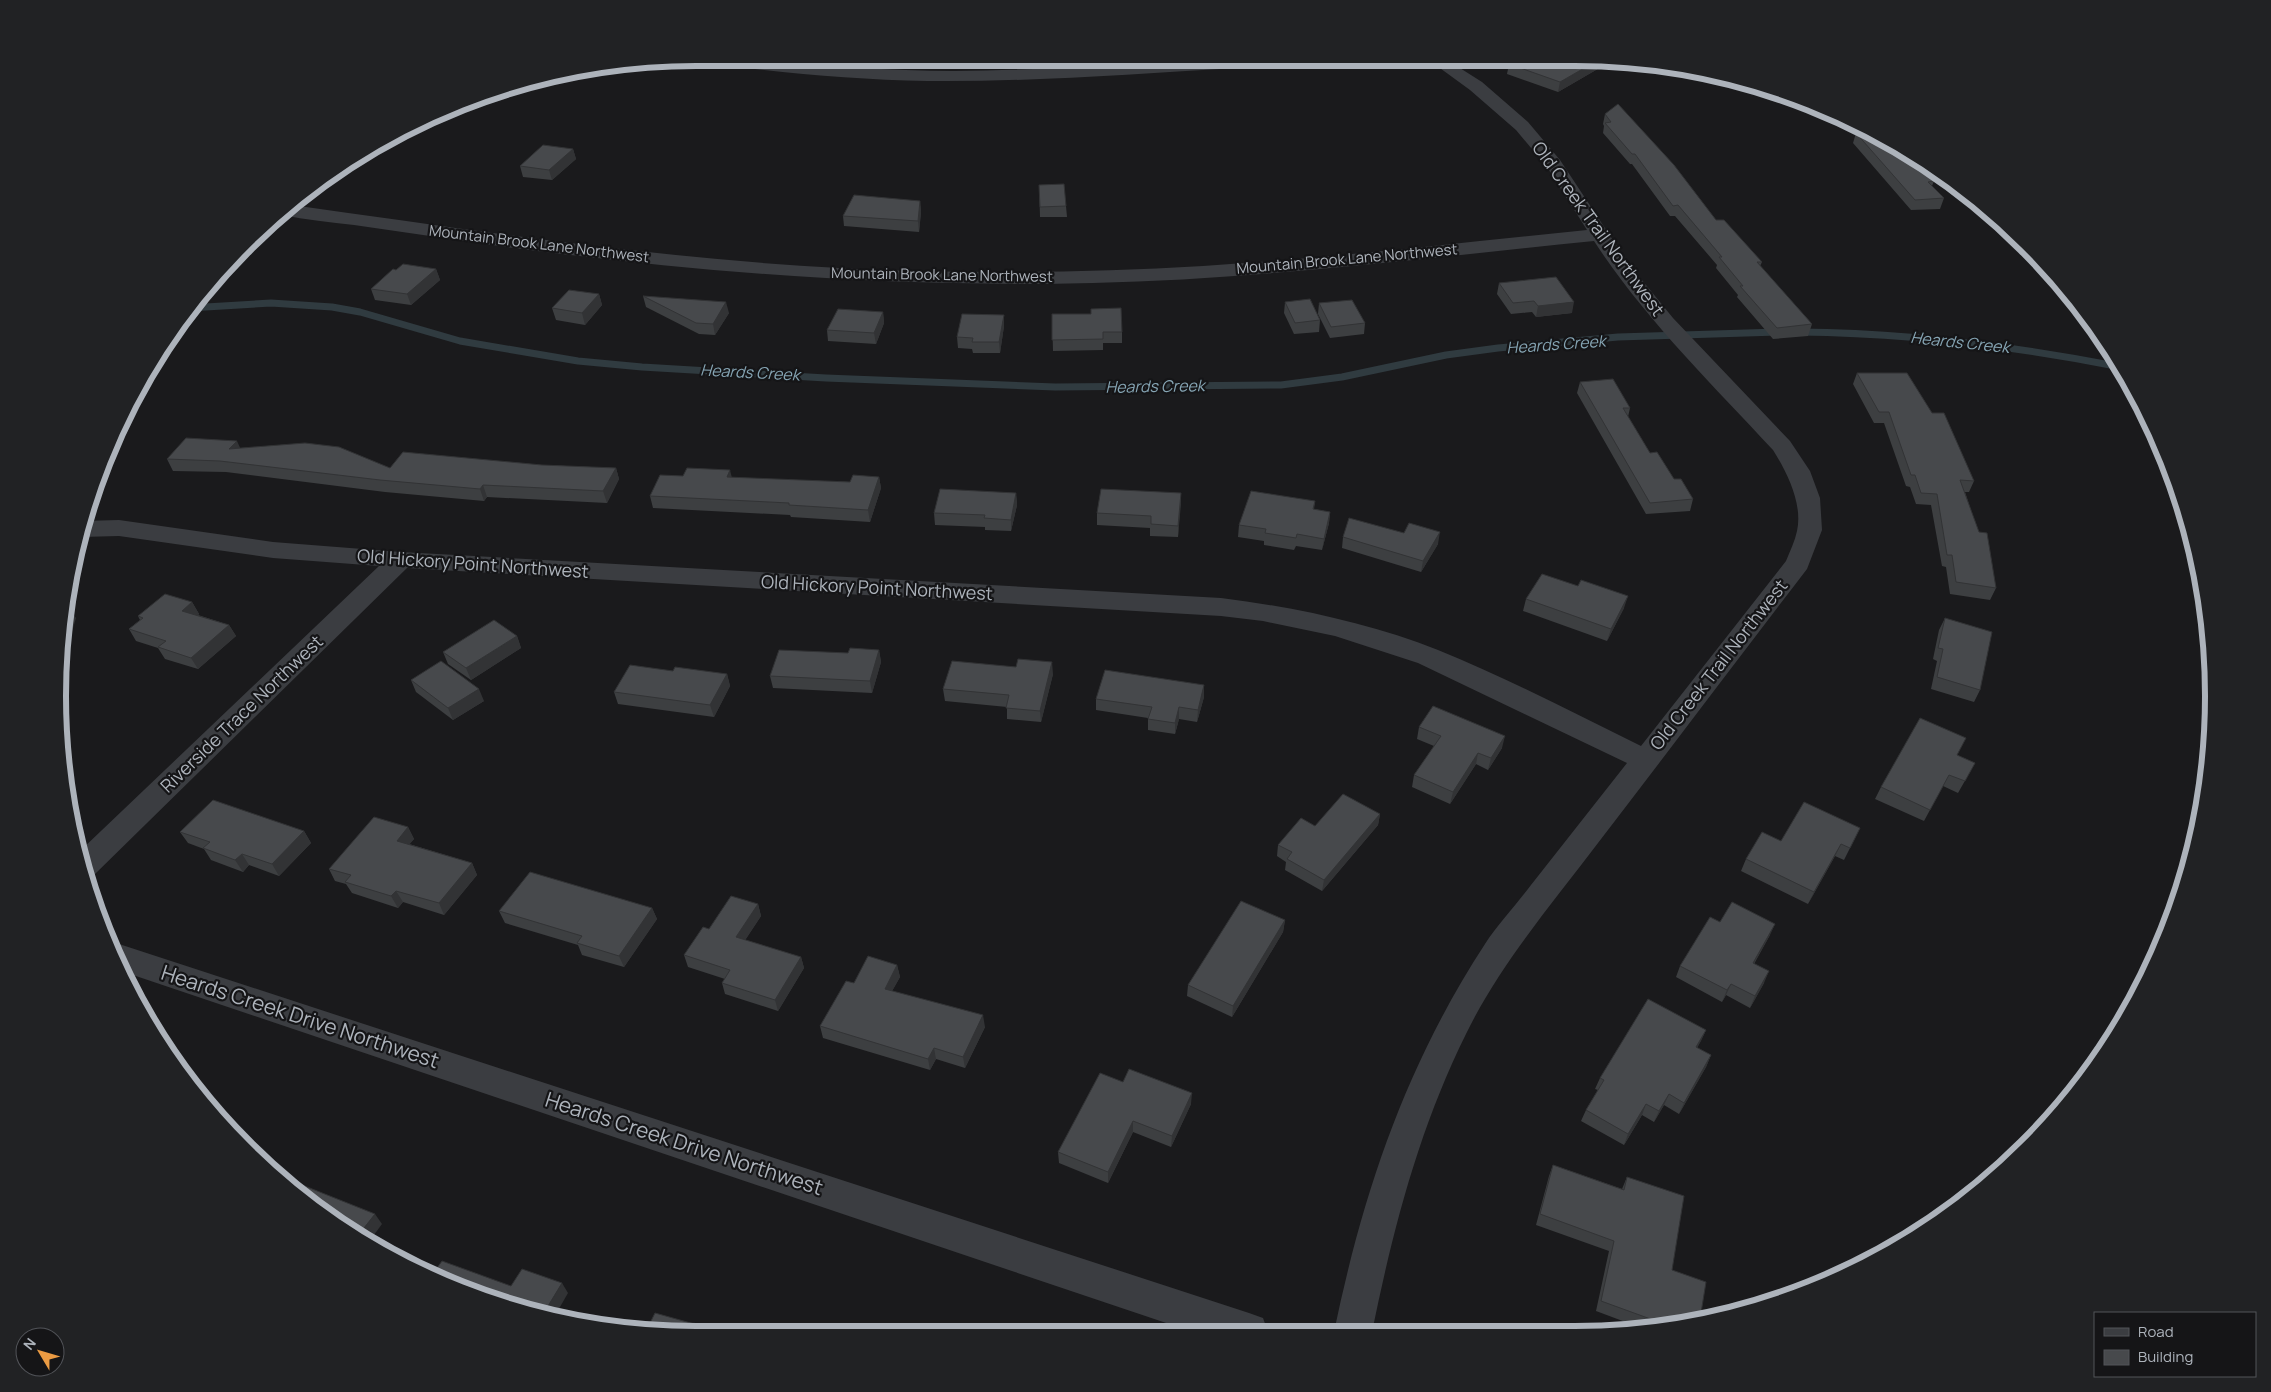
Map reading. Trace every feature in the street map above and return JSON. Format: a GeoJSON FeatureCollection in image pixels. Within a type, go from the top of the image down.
{"type":"FeatureCollection","features":[{"type":"Feature","properties":{"kind":"street"},"geometry":{"type":"LineString","coordinates":[[771,66],[883,75],[954,76],[1028,75],[1185,66]]}},
{"type":"Feature","properties":{"kind":"street","name":"Old Creek Trail Northwest"},"geometry":{"type":"LineString","coordinates":[[1354,1326],[1367,1262],[1391,1176],[1421,1095],[1453,1026],[1497,952],[1798,563],[1810,530],[1808,498],[1798,471],[1782,446],[1666,322],[1620,266],[1554,164],[1522,126],[1476,86],[1446,66]]}},
{"type":"Feature","properties":{"kind":"street","name":"Mountain Brook Lane Northwest"},"geometry":{"type":"LineString","coordinates":[[295,211],[601,254],[756,269],[910,277],[1060,278],[1205,272],[1600,235]]}},
{"type":"Feature","properties":{"kind":"street","name":"Old Hickory Point Northwest"},"geometry":{"type":"LineString","coordinates":[[89,529],[119,528],[273,550],[402,560],[1221,607],[1263,612],[1339,628],[1427,656],[1462,671],[1645,760]]}},
{"type":"Feature","properties":{"kind":"street","name":"Riverside Trace Northwest"},"geometry":{"type":"LineString","coordinates":[[89,862],[402,560]]}},
{"type":"Feature","properties":{"kind":"street","name":"Heards Creek Drive Northwest"},"geometry":{"type":"LineString","coordinates":[[124,959],[1231,1326]]}},
{"type":"Feature","properties":{"kind":"building"},"geometry":{"type":"Polygon","coordinates":[[[1515,66],[1587,67],[1560,82],[1515,66]]]}},
{"type":"Feature","properties":{"kind":"building"},"geometry":{"type":"Polygon","coordinates":[[[1618,104],[1674,165],[1716,220],[1724,220],[1762,262],[1757,262],[1812,324],[1777,328],[1740,286],[1743,286],[1719,257],[1722,257],[1678,205],[1673,206],[1635,154],[1632,154],[1605,123],[1611,122],[1605,114],[1618,104]]]}},
{"type":"Feature","properties":{"kind":"building"},"geometry":{"type":"Polygon","coordinates":[[[1856,133],[1927,173],[1934,181],[1928,182],[1944,198],[1915,200],[1856,133]]]}},
{"type":"Feature","properties":{"kind":"building"},"geometry":{"type":"Polygon","coordinates":[[[543,145],[573,149],[549,170],[520,166],[543,145]]]}},
{"type":"Feature","properties":{"kind":"building"},"geometry":{"type":"Polygon","coordinates":[[[1064,184],[1066,206],[1040,207],[1039,185],[1064,184]]]}},
{"type":"Feature","properties":{"kind":"building"},"geometry":{"type":"Polygon","coordinates":[[[854,195],[920,201],[918,221],[843,216],[854,195]]]}},
{"type":"Feature","properties":{"kind":"building"},"geometry":{"type":"Polygon","coordinates":[[[403,264],[436,269],[407,294],[371,289],[393,269],[396,270],[403,264]]]}},
{"type":"Feature","properties":{"kind":"building"},"geometry":{"type":"Polygon","coordinates":[[[1556,277],[1574,302],[1538,306],[1534,301],[1513,303],[1499,283],[1556,277]]]}},
{"type":"Feature","properties":{"kind":"building"},"geometry":{"type":"Polygon","coordinates":[[[569,290],[599,294],[582,313],[552,308],[569,290]]]}},
{"type":"Feature","properties":{"kind":"building"},"geometry":{"type":"Polygon","coordinates":[[[643,296],[726,302],[713,324],[696,323],[643,296]]]}},
{"type":"Feature","properties":{"kind":"building"},"geometry":{"type":"Polygon","coordinates":[[[1310,299],[1320,320],[1295,323],[1285,302],[1310,299]]]}},
{"type":"Feature","properties":{"kind":"building"},"geometry":{"type":"Polygon","coordinates":[[[1352,300],[1365,323],[1331,327],[1319,303],[1352,300]]]}},
{"type":"Feature","properties":{"kind":"building"},"geometry":{"type":"Polygon","coordinates":[[[1121,308],[1122,332],[1103,332],[1103,339],[1052,340],[1052,314],[1091,314],[1091,309],[1121,308]]]}},
{"type":"Feature","properties":{"kind":"building"},"geometry":{"type":"Polygon","coordinates":[[[838,309],[883,312],[874,333],[827,330],[838,309]]]}},
{"type":"Feature","properties":{"kind":"building"},"geometry":{"type":"Polygon","coordinates":[[[962,314],[1004,315],[999,342],[972,342],[973,338],[957,337],[962,314]]]}},
{"type":"Feature","properties":{"kind":"building"},"geometry":{"type":"Polygon","coordinates":[[[1857,373],[1907,373],[1932,413],[1944,413],[1974,481],[1960,480],[1979,532],[1987,533],[1996,588],[1956,582],[1952,555],[1947,555],[1937,494],[1921,493],[1915,475],[1911,475],[1889,412],[1879,412],[1857,373]]]}},
{"type":"Feature","properties":{"kind":"building"},"geometry":{"type":"Polygon","coordinates":[[[1613,379],[1630,408],[1623,408],[1650,453],[1657,452],[1674,479],[1681,479],[1693,499],[1650,503],[1580,382],[1613,379]]]}},
{"type":"Feature","properties":{"kind":"building"},"geometry":{"type":"Polygon","coordinates":[[[186,438],[237,441],[229,449],[305,443],[339,447],[390,468],[403,452],[542,465],[616,468],[603,491],[483,485],[480,489],[380,480],[220,461],[167,459],[186,438]]]}},
{"type":"Feature","properties":{"kind":"building"},"geometry":{"type":"Polygon","coordinates":[[[687,468],[730,470],[727,477],[850,482],[853,475],[879,477],[868,510],[789,505],[789,503],[650,496],[660,475],[683,476],[687,468]]]}},
{"type":"Feature","properties":{"kind":"building"},"geometry":{"type":"Polygon","coordinates":[[[940,489],[1016,493],[1011,520],[984,518],[985,515],[934,513],[940,489]]]}},
{"type":"Feature","properties":{"kind":"building"},"geometry":{"type":"Polygon","coordinates":[[[1101,489],[1181,493],[1178,526],[1151,524],[1151,516],[1097,513],[1101,489]]]}},
{"type":"Feature","properties":{"kind":"building"},"geometry":{"type":"Polygon","coordinates":[[[1251,491],[1315,501],[1313,509],[1330,512],[1324,539],[1297,534],[1296,538],[1265,533],[1266,529],[1239,525],[1251,491]]]}},
{"type":"Feature","properties":{"kind":"building"},"geometry":{"type":"Polygon","coordinates":[[[1349,518],[1404,533],[1409,523],[1440,532],[1423,561],[1343,537],[1349,518]]]}},
{"type":"Feature","properties":{"kind":"building"},"geometry":{"type":"Polygon","coordinates":[[[1542,574],[1578,586],[1581,580],[1628,596],[1611,629],[1526,599],[1542,574]]]}},
{"type":"Feature","properties":{"kind":"building"},"geometry":{"type":"Polygon","coordinates":[[[165,594],[192,602],[182,611],[229,625],[191,658],[158,647],[166,641],[129,629],[143,618],[138,616],[165,594]]]}},
{"type":"Feature","properties":{"kind":"building"},"geometry":{"type":"Polygon","coordinates":[[[1945,618],[1992,632],[1980,690],[1937,677],[1943,649],[1938,648],[1945,618]]]}},
{"type":"Feature","properties":{"kind":"building"},"geometry":{"type":"Polygon","coordinates":[[[494,620],[517,636],[466,668],[443,652],[494,620]]]}},
{"type":"Feature","properties":{"kind":"building"},"geometry":{"type":"Polygon","coordinates":[[[850,648],[879,650],[870,681],[770,676],[779,650],[848,653],[850,648]]]}},
{"type":"Feature","properties":{"kind":"building"},"geometry":{"type":"Polygon","coordinates":[[[1018,659],[1052,662],[1040,711],[1006,708],[1009,695],[943,689],[952,661],[1016,667],[1018,659]]]}},
{"type":"Feature","properties":{"kind":"building"},"geometry":{"type":"Polygon","coordinates":[[[441,661],[479,689],[448,708],[411,680],[441,661]]]}},
{"type":"Feature","properties":{"kind":"building"},"geometry":{"type":"Polygon","coordinates":[[[630,665],[673,671],[675,667],[727,674],[710,705],[614,692],[630,665]]]}},
{"type":"Feature","properties":{"kind":"building"},"geometry":{"type":"Polygon","coordinates":[[[1105,670],[1204,685],[1198,710],[1179,707],[1175,723],[1148,719],[1152,707],[1096,699],[1105,670]]]}},
{"type":"Feature","properties":{"kind":"building"},"geometry":{"type":"Polygon","coordinates":[[[1433,706],[1505,736],[1491,758],[1478,753],[1453,792],[1414,775],[1441,736],[1419,727],[1433,706]]]}},
{"type":"Feature","properties":{"kind":"building"},"geometry":{"type":"Polygon","coordinates":[[[1920,718],[1966,738],[1957,755],[1975,763],[1965,781],[1949,775],[1930,810],[1881,787],[1920,718]]]}},
{"type":"Feature","properties":{"kind":"building"},"geometry":{"type":"Polygon","coordinates":[[[1343,794],[1380,814],[1324,880],[1287,859],[1292,852],[1278,845],[1301,818],[1315,826],[1343,794]]]}},
{"type":"Feature","properties":{"kind":"building"},"geometry":{"type":"Polygon","coordinates":[[[213,800],[304,831],[272,864],[242,854],[235,860],[203,848],[210,842],[180,832],[213,800]]]}},
{"type":"Feature","properties":{"kind":"building"},"geometry":{"type":"Polygon","coordinates":[[[1804,802],[1860,828],[1850,848],[1841,844],[1814,892],[1746,859],[1762,832],[1781,841],[1804,802]]]}},
{"type":"Feature","properties":{"kind":"building"},"geometry":{"type":"Polygon","coordinates":[[[374,817],[408,827],[397,841],[472,863],[439,903],[396,891],[391,896],[345,882],[351,875],[329,869],[374,817]]]}},
{"type":"Feature","properties":{"kind":"building"},"geometry":{"type":"Polygon","coordinates":[[[530,872],[652,908],[619,956],[577,943],[582,936],[499,911],[530,872]]]}},
{"type":"Feature","properties":{"kind":"building"},"geometry":{"type":"Polygon","coordinates":[[[731,896],[758,904],[736,937],[801,957],[775,1000],[722,983],[730,970],[684,955],[703,927],[709,929],[731,896]]]}},
{"type":"Feature","properties":{"kind":"building"},"geometry":{"type":"Polygon","coordinates":[[[1241,901],[1285,920],[1233,1006],[1188,985],[1241,901]]]}},
{"type":"Feature","properties":{"kind":"building"},"geometry":{"type":"Polygon","coordinates":[[[1732,902],[1775,924],[1753,963],[1769,971],[1755,996],[1731,984],[1727,990],[1680,966],[1710,917],[1720,922],[1732,902]]]}},
{"type":"Feature","properties":{"kind":"building"},"geometry":{"type":"Polygon","coordinates":[[[868,956],[897,965],[885,989],[983,1015],[963,1057],[934,1048],[928,1059],[820,1026],[846,981],[854,983],[868,956]]]}},
{"type":"Feature","properties":{"kind":"building"},"geometry":{"type":"Polygon","coordinates":[[[1648,999],[1706,1030],[1696,1047],[1711,1055],[1684,1103],[1669,1094],[1659,1111],[1646,1104],[1628,1134],[1586,1110],[1604,1080],[1600,1078],[1648,999]]]}},
{"type":"Feature","properties":{"kind":"building"},"geometry":{"type":"Polygon","coordinates":[[[1129,1069],[1192,1093],[1172,1136],[1133,1121],[1108,1172],[1058,1152],[1100,1073],[1123,1082],[1129,1069]]]}},
{"type":"Feature","properties":{"kind":"building"},"geometry":{"type":"Polygon","coordinates":[[[1553,1165],[1624,1190],[1627,1177],[1684,1196],[1672,1270],[1706,1282],[1701,1313],[1654,1320],[1601,1301],[1614,1241],[1540,1214],[1553,1165]]]}},
{"type":"Feature","properties":{"kind":"building"},"geometry":{"type":"Polygon","coordinates":[[[298,1183],[375,1214],[362,1230],[346,1220],[298,1183]]]}},
{"type":"Feature","properties":{"kind":"building"},"geometry":{"type":"Polygon","coordinates":[[[442,1261],[511,1286],[522,1269],[562,1283],[547,1308],[494,1292],[436,1269],[442,1261]]]}},
{"type":"Feature","properties":{"kind":"building"},"geometry":{"type":"Polygon","coordinates":[[[655,1313],[701,1326],[696,1326],[650,1323],[655,1313]]]}},
{"type":"Feature","properties":{"kind":"waterway","name":"Heards Creek"},"geometry":{"type":"LineString","coordinates":[[201,307],[271,303],[332,307],[360,312],[460,341],[578,361],[642,367],[826,378],[1055,387],[1281,385],[1342,377],[1446,355],[1498,348],[1618,337],[1778,332]]}},
{"type":"Feature","properties":{"kind":"waterway","name":"Heards Creek"},"geometry":{"type":"LineString","coordinates":[[1799,332],[1880,335],[1961,342],[2110,365]]}}]}
